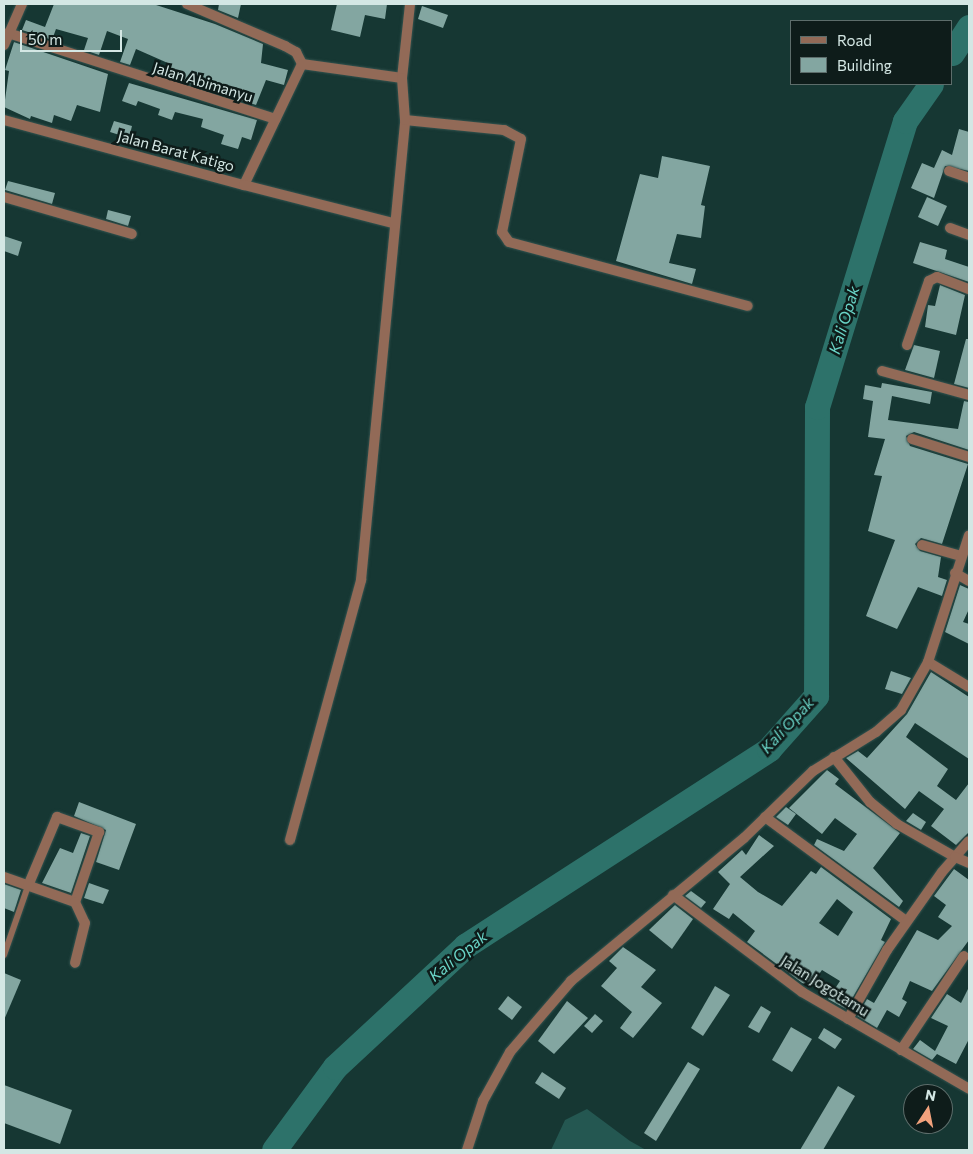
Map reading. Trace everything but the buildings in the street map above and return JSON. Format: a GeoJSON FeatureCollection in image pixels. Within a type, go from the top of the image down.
{"type":"FeatureCollection","features":[{"type":"Feature","properties":{"kind":"street"},"geometry":{"type":"LineString","coordinates":[[4,45],[22,4]]}},
{"type":"Feature","properties":{"kind":"street"},"geometry":{"type":"LineString","coordinates":[[187,4],[210,8],[285,46],[302,64],[402,78]]}},
{"type":"Feature","properties":{"kind":"street"},"geometry":{"type":"LineString","coordinates":[[290,840],[359,598],[380,410],[393,223],[405,120],[402,78],[410,4]]}},
{"type":"Feature","properties":{"kind":"street","name":"Jalan Abimanyu"},"geometry":{"type":"LineString","coordinates":[[8,33],[276,119]]}},
{"type":"Feature","properties":{"kind":"street","name":"Jalan Barat Katigo"},"geometry":{"type":"LineString","coordinates":[[4,120],[244,185],[302,64]]}},
{"type":"Feature","properties":{"kind":"street"},"geometry":{"type":"LineString","coordinates":[[405,120],[504,130],[521,139],[502,232],[509,242],[748,306]]}},
{"type":"Feature","properties":{"kind":"street"},"geometry":{"type":"LineString","coordinates":[[949,171],[969,178]]}},
{"type":"Feature","properties":{"kind":"street"},"geometry":{"type":"LineString","coordinates":[[244,185],[393,223]]}},
{"type":"Feature","properties":{"kind":"street"},"geometry":{"type":"LineString","coordinates":[[4,196],[132,234]]}},
{"type":"Feature","properties":{"kind":"street"},"geometry":{"type":"LineString","coordinates":[[950,228],[969,235]]}},
{"type":"Feature","properties":{"kind":"street"},"geometry":{"type":"LineString","coordinates":[[907,345],[929,281],[937,277],[969,289]]}},
{"type":"Feature","properties":{"kind":"street"},"geometry":{"type":"LineString","coordinates":[[882,370],[969,395]]}},
{"type":"Feature","properties":{"kind":"street"},"geometry":{"type":"LineString","coordinates":[[912,439],[969,457]]}},
{"type":"Feature","properties":{"kind":"street"},"geometry":{"type":"LineString","coordinates":[[467,1150],[482,1101],[510,1052],[571,980],[765,817],[795,786],[834,757],[893,720],[928,662],[955,573],[969,535]]}},
{"type":"Feature","properties":{"kind":"street"},"geometry":{"type":"LineString","coordinates":[[922,545],[961,556]]}},
{"type":"Feature","properties":{"kind":"street"},"geometry":{"type":"LineString","coordinates":[[955,573],[969,581]]}},
{"type":"Feature","properties":{"kind":"street"},"geometry":{"type":"LineString","coordinates":[[928,662],[969,687]]}},
{"type":"Feature","properties":{"kind":"street"},"geometry":{"type":"LineString","coordinates":[[834,757],[850,781],[884,814],[955,857],[969,863]]}},
{"type":"Feature","properties":{"kind":"street"},"geometry":{"type":"LineString","coordinates":[[28,886],[55,820],[62,817],[99,832],[75,902]]}},
{"type":"Feature","properties":{"kind":"street"},"geometry":{"type":"LineString","coordinates":[[765,817],[906,921]]}},
{"type":"Feature","properties":{"kind":"street"},"geometry":{"type":"LineString","coordinates":[[848,1019],[906,921],[969,841]]}},
{"type":"Feature","properties":{"kind":"street"},"geometry":{"type":"LineString","coordinates":[[4,877],[75,902],[85,922],[75,963]]}},
{"type":"Feature","properties":{"kind":"street","name":"Jalan Jogotamu"},"geometry":{"type":"LineString","coordinates":[[673,895],[738,947],[848,1019],[969,1089]]}},
{"type":"Feature","properties":{"kind":"street"},"geometry":{"type":"LineString","coordinates":[[901,1050],[964,956]]}},
{"type":"Feature","properties":{"kind":"lane"},"geometry":{"type":"LineString","coordinates":[[4,955],[28,886]]}},
{"type":"Feature","properties":{"kind":"shaded area"},"geometry":{"type":"Polygon","coordinates":[[[587,1109],[630,1141],[646,1150],[551,1150],[565,1120],[587,1109]]]}},
{"type":"Feature","properties":{"kind":"waterway","name":"Kali Opak"},"geometry":{"type":"LineString","coordinates":[[953,51],[969,27]]}},
{"type":"Feature","properties":{"kind":"waterway","name":"Kali Opak"},"geometry":{"type":"LineString","coordinates":[[274,1150],[335,1067],[465,946],[769,749],[816,696],[817,407],[905,121],[930,85]]}}]}
